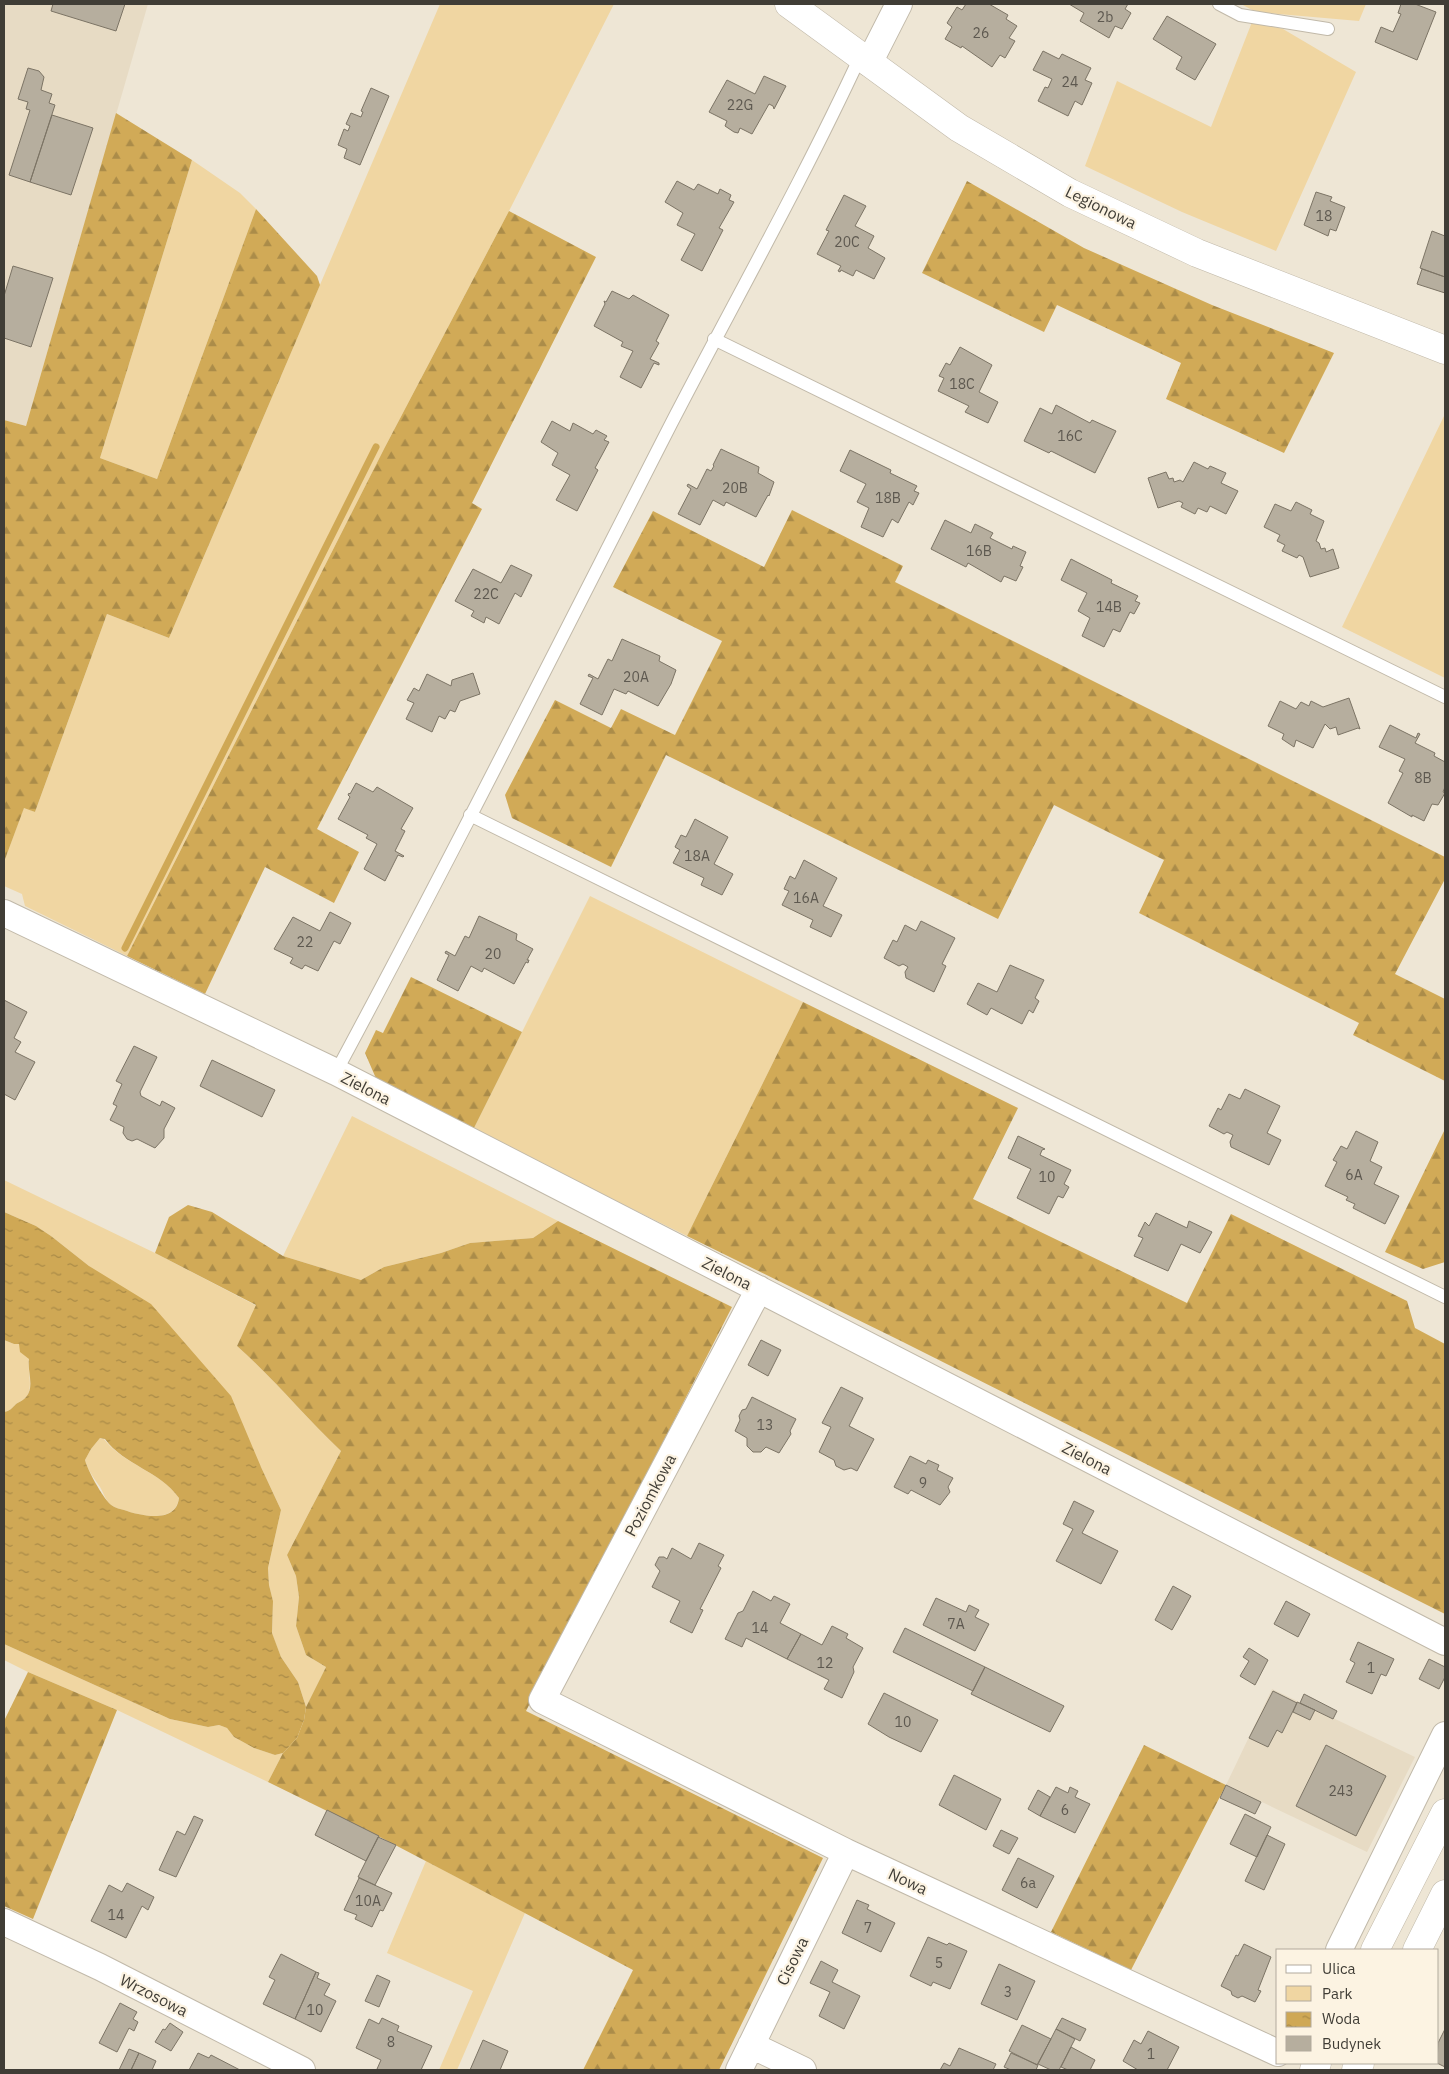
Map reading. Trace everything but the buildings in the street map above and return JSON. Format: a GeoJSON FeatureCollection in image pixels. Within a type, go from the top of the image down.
{"type":"FeatureCollection","features":[{"type":"Feature","properties":{"kind":"main road","name":"Legionowa"},"geometry":{"type":"LineString","coordinates":[[789,4],[959,128],[1070,192],[1197,253],[1445,350]]}},
{"type":"Feature","properties":{"kind":"main road"},"geometry":{"type":"LineString","coordinates":[[1376,1949],[1445,1813]]}},
{"type":"Feature","properties":{"kind":"main road"},"geometry":{"type":"LineString","coordinates":[[1418,1949],[1445,1894]]}},
{"type":"Feature","properties":{"kind":"street"},"geometry":{"type":"LineString","coordinates":[[865,60],[898,4]]}},
{"type":"Feature","properties":{"kind":"street","name":"Zielona"},"geometry":{"type":"LineString","coordinates":[[4,913],[336,1072],[1445,1642]]}},
{"type":"Feature","properties":{"kind":"street","name":"Poziomkowa"},"geometry":{"type":"LineString","coordinates":[[542,1700],[758,1290]]}},
{"type":"Feature","properties":{"kind":"street","name":"Nowa"},"geometry":{"type":"LineString","coordinates":[[542,1700],[846,1852],[1276,2052]]}},
{"type":"Feature","properties":{"kind":"street"},"geometry":{"type":"LineString","coordinates":[[1339,1949],[1445,1735]]}},
{"type":"Feature","properties":{"kind":"street","name":"Cisowa"},"geometry":{"type":"LineString","coordinates":[[739,2070],[846,1852]]}},
{"type":"Feature","properties":{"kind":"street","name":"Wrzosowa"},"geometry":{"type":"LineString","coordinates":[[4,1922],[100,1967],[302,2070]]}},
{"type":"Feature","properties":{"kind":"street"},"geometry":{"type":"LineString","coordinates":[[751,2045],[803,2070]]}},
{"type":"Feature","properties":{"kind":"lane"},"geometry":{"type":"LineString","coordinates":[[1219,4],[1240,15],[1328,29]]}},
{"type":"Feature","properties":{"kind":"lane"},"geometry":{"type":"LineString","coordinates":[[336,1072],[470,816],[714,340],[836,109],[865,60]]}},
{"type":"Feature","properties":{"kind":"lane"},"geometry":{"type":"LineString","coordinates":[[714,340],[1445,697]]}},
{"type":"Feature","properties":{"kind":"lane"},"geometry":{"type":"LineString","coordinates":[[470,816],[1445,1297]]}},
{"type":"Feature","properties":{"kind":"shaded area"},"geometry":{"type":"Polygon","coordinates":[[[4,4],[148,4],[26,426],[4,420],[4,4]]]}},
{"type":"Feature","properties":{"kind":"shaded area"},"geometry":{"type":"Polygon","coordinates":[[[1272,1689],[1415,1757],[1367,1852],[1226,1785],[1272,1689]]]}},
{"type":"Feature","properties":{"kind":"green space"},"geometry":{"type":"Polygon","coordinates":[[[440,4],[614,4],[509,211],[385,447],[127,956],[25,906],[22,894],[4,886],[4,862],[24,807],[35,812],[107,614],[169,638],[440,4]]]}},
{"type":"Feature","properties":{"kind":"green space"},"geometry":{"type":"Polygon","coordinates":[[[1241,4],[1366,4],[1359,21],[1256,12],[1241,4]]]}},
{"type":"Feature","properties":{"kind":"green space"},"geometry":{"type":"Polygon","coordinates":[[[1252,22],[1283,29],[1356,72],[1276,251],[1182,212],[1085,166],[1117,81],[1211,127],[1252,22]]]}},
{"type":"Feature","properties":{"kind":"green space"},"geometry":{"type":"Polygon","coordinates":[[[116,113],[192,160],[100,458],[157,479],[256,209],[317,276],[320,285],[169,638],[107,614],[35,812],[24,808],[4,862],[4,420],[26,426],[116,113]]]}},
{"type":"Feature","properties":{"kind":"green space"},"geometry":{"type":"Polygon","coordinates":[[[192,160],[240,193],[256,209],[157,479],[100,458],[192,160]]]}},
{"type":"Feature","properties":{"kind":"green space"},"geometry":{"type":"Polygon","coordinates":[[[967,181],[1084,248],[1212,305],[1334,353],[1284,453],[1166,399],[1181,363],[1057,305],[1044,332],[922,273],[967,181]]]}},
{"type":"Feature","properties":{"kind":"green space"},"geometry":{"type":"Polygon","coordinates":[[[509,211],[596,257],[472,503],[482,509],[317,829],[359,852],[334,903],[265,867],[205,994],[127,956],[385,447],[509,211]]]}},
{"type":"Feature","properties":{"kind":"green space"},"geometry":{"type":"Polygon","coordinates":[[[1445,414],[1445,678],[1342,627],[1445,414]]]}},
{"type":"Feature","properties":{"kind":"green space"},"geometry":{"type":"Polygon","coordinates":[[[792,510],[903,566],[895,582],[1445,857],[1445,879],[1395,974],[1445,999],[1445,1081],[1353,1035],[1359,1023],[1139,913],[1164,860],[1054,805],[998,919],[666,755],[611,867],[512,818],[505,795],[555,700],[611,728],[621,709],[675,735],[722,641],[613,587],[653,511],[764,567],[792,510]]]}},
{"type":"Feature","properties":{"kind":"green space"},"geometry":{"type":"Polygon","coordinates":[[[590,896],[803,1002],[687,1236],[473,1130],[590,896]]]}},
{"type":"Feature","properties":{"kind":"green space"},"geometry":{"type":"Polygon","coordinates":[[[411,977],[522,1032],[473,1130],[378,1083],[365,1053],[376,1030],[383,1033],[411,977]]]}},
{"type":"Feature","properties":{"kind":"green space"},"geometry":{"type":"Polygon","coordinates":[[[803,1002],[1018,1108],[973,1199],[1187,1303],[1231,1214],[1407,1301],[1415,1328],[1445,1344],[1445,1614],[901,1341],[687,1236],[803,1002]]]}},
{"type":"Feature","properties":{"kind":"green space"},"geometry":{"type":"Polygon","coordinates":[[[352,1116],[558,1221],[533,1238],[470,1243],[441,1253],[384,1267],[361,1280],[283,1256],[352,1116]]]}},
{"type":"Feature","properties":{"kind":"green space"},"geometry":{"type":"Polygon","coordinates":[[[1445,1129],[1445,1262],[1423,1269],[1385,1252],[1445,1129]]]}},
{"type":"Feature","properties":{"kind":"green space"},"geometry":{"type":"Polygon","coordinates":[[[4,1180],[155,1253],[257,1306],[237,1346],[341,1451],[287,1555],[296,1576],[299,1597],[296,1626],[306,1655],[326,1667],[306,1707],[298,1682],[281,1657],[272,1634],[273,1601],[269,1585],[268,1568],[281,1510],[261,1467],[89,1266],[36,1226],[4,1212],[4,1180]]]}},
{"type":"Feature","properties":{"kind":"green space"},"geometry":{"type":"Polygon","coordinates":[[[188,1205],[212,1212],[283,1256],[361,1280],[384,1267],[441,1253],[470,1243],[533,1238],[558,1221],[732,1307],[526,1711],[823,1858],[719,2070],[583,2070],[633,1970],[378,1836],[268,1782],[283,1753],[297,1738],[304,1720],[306,1707],[326,1667],[306,1655],[296,1626],[299,1597],[296,1576],[287,1555],[341,1451],[237,1346],[256,1305],[155,1253],[169,1217],[188,1205]]]}},
{"type":"Feature","properties":{"kind":"green space"},"geometry":{"type":"Polygon","coordinates":[[[4,1340],[14,1344],[19,1343],[29,1359],[30,1389],[25,1398],[4,1412],[4,1340]]]}},
{"type":"Feature","properties":{"kind":"green space"},"geometry":{"type":"Polygon","coordinates":[[[100,1438],[104,1439],[121,1455],[152,1474],[171,1489],[179,1498],[171,1512],[164,1515],[148,1516],[120,1509],[110,1504],[89,1471],[85,1460],[100,1438]]]}},
{"type":"Feature","properties":{"kind":"green space"},"geometry":{"type":"Polygon","coordinates":[[[4,1644],[170,1719],[208,1727],[219,1725],[227,1728],[234,1737],[254,1748],[275,1755],[283,1753],[268,1782],[117,1710],[4,1660],[4,1644]]]}},
{"type":"Feature","properties":{"kind":"green space"},"geometry":{"type":"Polygon","coordinates":[[[28,1672],[117,1710],[33,1919],[4,1906],[4,1721],[28,1672]]]}},
{"type":"Feature","properties":{"kind":"green space"},"geometry":{"type":"Polygon","coordinates":[[[1144,1745],[1226,1785],[1131,1970],[1051,1932],[1144,1745]]]}},
{"type":"Feature","properties":{"kind":"green space"},"geometry":{"type":"Polygon","coordinates":[[[426,1861],[525,1913],[457,2070],[439,2070],[473,1991],[387,1953],[426,1861]]]}},
{"type":"Feature","properties":{"kind":"water"},"geometry":{"type":"Polygon","coordinates":[[[4,1212],[36,1226],[89,1266],[151,1304],[231,1396],[281,1510],[268,1568],[269,1585],[273,1601],[272,1633],[281,1657],[298,1682],[306,1707],[304,1720],[297,1738],[283,1753],[275,1755],[254,1748],[234,1737],[227,1728],[219,1725],[208,1727],[170,1719],[4,1644],[4,1412],[25,1398],[29,1393],[30,1384],[29,1359],[20,1352],[19,1344],[4,1340],[4,1212]],[[100,1438],[85,1460],[96,1483],[110,1504],[120,1509],[148,1516],[165,1515],[172,1512],[179,1498],[171,1489],[122,1455],[105,1439],[100,1438]]]}},
{"type":"Feature","properties":{"kind":"waterway"},"geometry":{"type":"LineString","coordinates":[[125,948],[376,447]]}}]}
